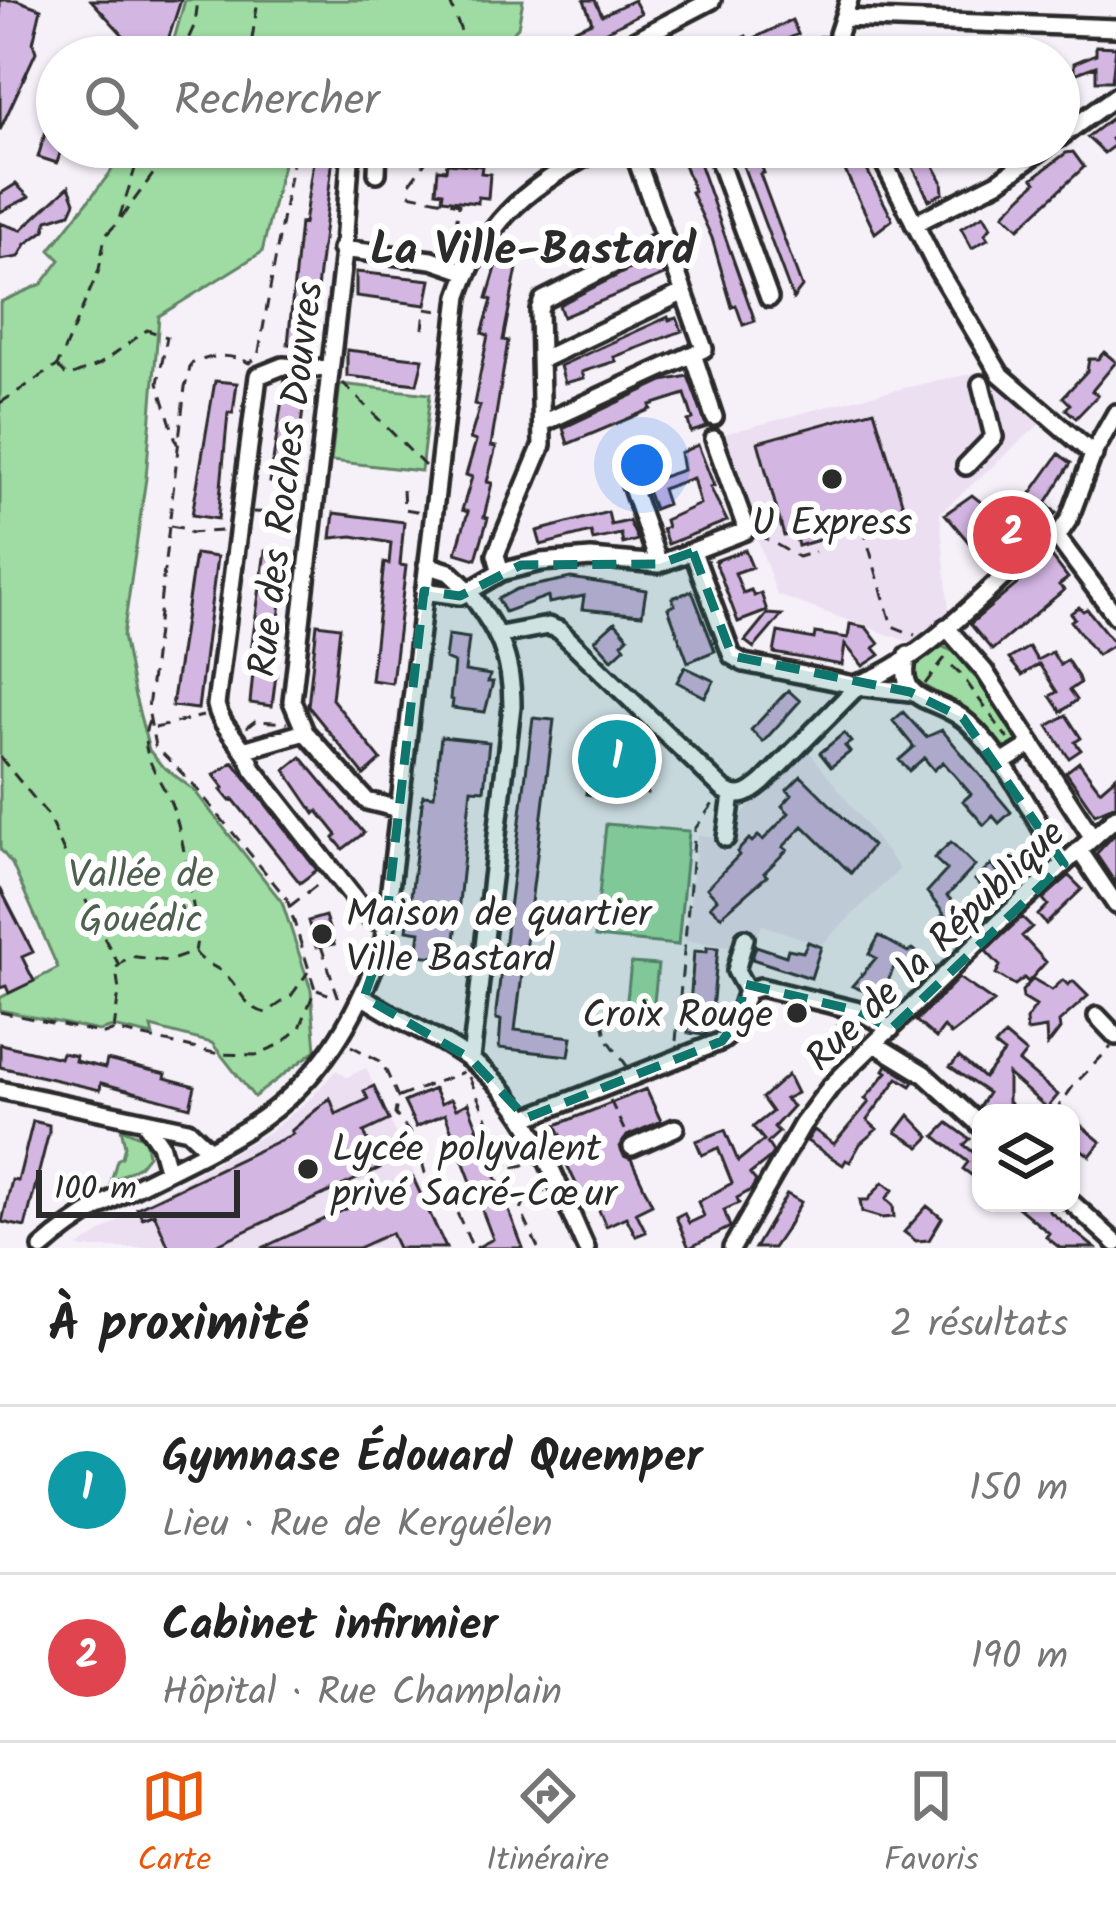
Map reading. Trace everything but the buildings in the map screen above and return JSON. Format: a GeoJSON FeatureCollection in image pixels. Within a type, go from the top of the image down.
{"type":"FeatureCollection","features":[{"type":"Feature","properties":{"kind":"street"},"geometry":{"type":"LineString","coordinates":[[643,36],[712,0]]}},
{"type":"Feature","properties":{"kind":"street"},"geometry":{"type":"LineString","coordinates":[[845,7],[1116,28]]}},
{"type":"Feature","properties":{"kind":"street"},"geometry":{"type":"LineString","coordinates":[[1080,123],[1116,97]]}},
{"type":"Feature","properties":{"kind":"street","name":"Rue des Roches Douvres"},"geometry":{"type":"LineString","coordinates":[[349,168],[340,249],[343,260],[292,701],[305,732],[367,802],[399,809]]}},
{"type":"Feature","properties":{"kind":"street"},"geometry":{"type":"LineString","coordinates":[[377,168],[377,173]]}},
{"type":"Feature","properties":{"kind":"street"},"geometry":{"type":"LineString","coordinates":[[42,1248],[92,1209],[248,1128],[279,1106],[338,1040],[364,998],[386,926],[455,313],[466,272],[495,224],[512,205],[565,168]]}},
{"type":"Feature","properties":{"kind":"street"},"geometry":{"type":"LineString","coordinates":[[639,168],[682,292],[714,417]]}},
{"type":"Feature","properties":{"kind":"street"},"geometry":{"type":"LineString","coordinates":[[722,168],[769,298]]}},
{"type":"Feature","properties":{"kind":"street"},"geometry":{"type":"LineString","coordinates":[[886,168],[1000,374],[1094,455]]}},
{"type":"Feature","properties":{"kind":"street"},"geometry":{"type":"LineString","coordinates":[[914,224],[1017,168]]}},
{"type":"Feature","properties":{"kind":"street"},"geometry":{"type":"LineString","coordinates":[[501,572],[496,556],[542,445],[539,310],[543,300],[664,239]]}},
{"type":"Feature","properties":{"kind":"street","name":"Rue des Roches Douvres"},"geometry":{"type":"LineString","coordinates":[[340,249],[442,262],[466,272]]}},
{"type":"Feature","properties":{"kind":"street"},"geometry":{"type":"LineString","coordinates":[[541,360],[682,292]]}},
{"type":"Feature","properties":{"kind":"street"},"geometry":{"type":"LineString","coordinates":[[543,423],[699,351]]}},
{"type":"Feature","properties":{"kind":"street"},"geometry":{"type":"LineString","coordinates":[[329,369],[283,366],[258,376],[217,714],[369,916],[386,926]]}},
{"type":"Feature","properties":{"kind":"street"},"geometry":{"type":"LineString","coordinates":[[966,466],[994,436],[981,384]]}},
{"type":"Feature","properties":{"kind":"street"},"geometry":{"type":"LineString","coordinates":[[856,684],[875,679],[924,645],[1035,547],[1057,537],[1116,413]]}},
{"type":"Feature","properties":{"kind":"street"},"geometry":{"type":"LineString","coordinates":[[424,591],[460,596],[501,572],[566,558],[659,565],[745,531],[714,439]]}},
{"type":"Feature","properties":{"kind":"street"},"geometry":{"type":"LineString","coordinates":[[626,471],[659,565]]}},
{"type":"Feature","properties":{"kind":"street"},"geometry":{"type":"LineString","coordinates":[[1057,537],[1116,616]]}},
{"type":"Feature","properties":{"kind":"street"},"geometry":{"type":"LineString","coordinates":[[693,552],[732,656],[744,663],[916,694],[964,718],[1002,763],[1064,864]]}},
{"type":"Feature","properties":{"kind":"street"},"geometry":{"type":"LineString","coordinates":[[427,565],[449,572],[469,591],[500,635],[512,671],[512,706],[470,1059]]}},
{"type":"Feature","properties":{"kind":"street"},"geometry":{"type":"LineString","coordinates":[[500,635],[548,626],[559,630],[728,792],[749,794],[856,684]]}},
{"type":"Feature","properties":{"kind":"street"},"geometry":{"type":"LineString","coordinates":[[946,627],[985,672],[1025,748],[1093,838]]}},
{"type":"Feature","properties":{"kind":"street"},"geometry":{"type":"LineString","coordinates":[[908,655],[903,676],[916,694]]}},
{"type":"Feature","properties":{"kind":"street"},"geometry":{"type":"LineString","coordinates":[[247,749],[305,732]]}},
{"type":"Feature","properties":{"kind":"street"},"geometry":{"type":"LineString","coordinates":[[1002,763],[1025,748]]}},
{"type":"Feature","properties":{"kind":"street"},"geometry":{"type":"LineString","coordinates":[[726,838],[728,792]]}},
{"type":"Feature","properties":{"kind":"street","name":"Rue de la République"},"geometry":{"type":"LineString","coordinates":[[732,1248],[818,1102],[1116,817]]}},
{"type":"Feature","properties":{"kind":"street"},"geometry":{"type":"LineString","coordinates":[[1079,850],[1116,905]]}},
{"type":"Feature","properties":{"kind":"street"},"geometry":{"type":"LineString","coordinates":[[526,1118],[733,1032],[747,992],[736,971],[745,938]]}},
{"type":"Feature","properties":{"kind":"street"},"geometry":{"type":"LineString","coordinates":[[747,992],[760,987],[859,1011],[891,1029]]}},
{"type":"Feature","properties":{"kind":"street"},"geometry":{"type":"LineString","coordinates":[[364,998],[470,1059],[526,1118],[586,1248]]}},
{"type":"Feature","properties":{"kind":"street"},"geometry":{"type":"LineString","coordinates":[[1097,1016],[1116,1039]]}},
{"type":"Feature","properties":{"kind":"street"},"geometry":{"type":"LineString","coordinates":[[875,1044],[924,1074],[972,1118]]}},
{"type":"Feature","properties":{"kind":"street"},"geometry":{"type":"LineString","coordinates":[[0,1090],[188,1130],[207,1148]]}},
{"type":"Feature","properties":{"kind":"street"},"geometry":{"type":"LineString","coordinates":[[146,1124],[160,1144],[166,1169]]}},
{"type":"Feature","properties":{"kind":"street"},"geometry":{"type":"LineString","coordinates":[[632,1147],[674,1128]]}},
{"type":"Feature","properties":{"kind":"street"},"geometry":{"type":"LineString","coordinates":[[1080,1210],[1116,1243]]}},
{"type":"Feature","properties":{"kind":"path"},"geometry":{"type":"LineString","coordinates":[[190,36],[198,0]]}},
{"type":"Feature","properties":{"kind":"path"},"geometry":{"type":"LineString","coordinates":[[252,36],[258,0]]}},
{"type":"Feature","properties":{"kind":"path"},"geometry":{"type":"LineString","coordinates":[[449,0],[463,36]]}},
{"type":"Feature","properties":{"kind":"path"},"geometry":{"type":"LineString","coordinates":[[118,222],[135,168]]}},
{"type":"Feature","properties":{"kind":"path"},"geometry":{"type":"LineString","coordinates":[[0,404],[57,366],[99,270],[105,236],[158,168]]}},
{"type":"Feature","properties":{"kind":"path"},"geometry":{"type":"LineString","coordinates":[[410,183],[421,168]]}},
{"type":"Feature","properties":{"kind":"path"},"geometry":{"type":"LineString","coordinates":[[541,168],[546,178]]}},
{"type":"Feature","properties":{"kind":"path"},"geometry":{"type":"LineString","coordinates":[[409,194],[459,205],[455,232],[450,231],[442,262]]}},
{"type":"Feature","properties":{"kind":"path"},"geometry":{"type":"LineString","coordinates":[[422,328],[425,310],[455,313]]}},
{"type":"Feature","properties":{"kind":"path"},"geometry":{"type":"LineString","coordinates":[[57,366],[68,377],[100,364],[147,330],[167,337],[158,383],[178,446]]}},
{"type":"Feature","properties":{"kind":"path"},"geometry":{"type":"LineString","coordinates":[[329,369],[428,470]]}},
{"type":"Feature","properties":{"kind":"path"},"geometry":{"type":"LineString","coordinates":[[403,490],[404,509],[424,512]]}},
{"type":"Feature","properties":{"kind":"path"},"geometry":{"type":"LineString","coordinates":[[239,510],[280,513],[285,502],[314,509]]}},
{"type":"Feature","properties":{"kind":"path"},"geometry":{"type":"LineString","coordinates":[[169,526],[190,533],[236,533]]}},
{"type":"Feature","properties":{"kind":"path"},"geometry":{"type":"LineString","coordinates":[[863,527],[892,626],[917,635],[924,645]]}},
{"type":"Feature","properties":{"kind":"path"},"geometry":{"type":"LineString","coordinates":[[745,531],[798,556],[815,552]]}},
{"type":"Feature","properties":{"kind":"path"},"geometry":{"type":"LineString","coordinates":[[916,694],[944,659],[1025,748]]}},
{"type":"Feature","properties":{"kind":"path"},"geometry":{"type":"LineString","coordinates":[[152,729],[217,714]]}},
{"type":"Feature","properties":{"kind":"path"},"geometry":{"type":"LineString","coordinates":[[234,736],[255,721],[275,719],[305,732]]}},
{"type":"Feature","properties":{"kind":"path"},"geometry":{"type":"LineString","coordinates":[[150,720],[145,731],[148,761],[173,808],[199,934],[195,952],[202,962],[226,975],[254,1010],[266,1012],[291,996],[309,970]]}},
{"type":"Feature","properties":{"kind":"path"},"geometry":{"type":"LineString","coordinates":[[0,758],[47,814],[119,965],[114,1030]]}},
{"type":"Feature","properties":{"kind":"path"},"geometry":{"type":"LineString","coordinates":[[678,1058],[674,1033],[695,829],[728,792]]}},
{"type":"Feature","properties":{"kind":"path"},"geometry":{"type":"LineString","coordinates":[[289,907],[335,872]]}},
{"type":"Feature","properties":{"kind":"path"},"geometry":{"type":"LineString","coordinates":[[315,989],[339,999],[321,946]]}},
{"type":"Feature","properties":{"kind":"path"},"geometry":{"type":"LineString","coordinates":[[119,965],[129,956],[168,961],[195,952]]}},
{"type":"Feature","properties":{"kind":"path"},"geometry":{"type":"LineString","coordinates":[[603,1022],[605,1037],[632,1076]]}},
{"type":"Feature","properties":{"kind":"path"},"geometry":{"type":"LineString","coordinates":[[1060,1104],[1116,1039]]}},
{"type":"Feature","properties":{"kind":"path"},"geometry":{"type":"LineString","coordinates":[[338,1040],[382,1062],[398,1097],[395,1114],[417,1142],[424,1172],[453,1204],[473,1248]]}},
{"type":"Feature","properties":{"kind":"path"},"geometry":{"type":"LineString","coordinates":[[398,1097],[467,1072],[509,1169],[534,1162]]}},
{"type":"Feature","properties":{"kind":"path"},"geometry":{"type":"LineString","coordinates":[[604,1088],[632,1147]]}},
{"type":"Feature","properties":{"kind":"path"},"geometry":{"type":"LineString","coordinates":[[538,1248],[521,1211],[525,1199],[548,1190]]}},
{"type":"Feature","properties":{"kind":"highlighted area"},"geometry":{"type":"Polygon","coordinates":[[[693,552],[732,656],[910,692],[963,718],[1064,864],[891,1029],[859,1011],[744,984],[739,1019],[722,1041],[526,1118],[471,1059],[364,997],[384,940],[424,591],[460,596],[521,565],[659,564],[693,552]]]}},
{"type":"Feature","properties":{"kind":"shaded area"},"geometry":{"type":"Polygon","coordinates":[[[984,371],[1042,422],[940,513],[949,612],[912,643],[777,595],[721,435],[984,371]]]}},
{"type":"Feature","properties":{"kind":"shaded area"},"geometry":{"type":"Polygon","coordinates":[[[806,747],[900,869],[821,945],[762,925],[754,946],[746,948],[685,941],[698,835],[732,838],[739,817],[806,747]]]}},
{"type":"Feature","properties":{"kind":"shaded area","name":"Lycée polyvalent privé Sacré-Cœur"},"geometry":{"type":"Polygon","coordinates":[[[366,1068],[448,1248],[77,1248],[272,1130],[336,1070],[347,1077],[366,1068]]]}},
{"type":"Feature","properties":{"kind":"green space"},"geometry":{"type":"Polygon","coordinates":[[[185,0],[523,0],[518,27],[509,36],[175,36],[185,0]]]}},
{"type":"Feature","properties":{"kind":"green space","name":"Vallée de Gouédic"},"geometry":{"type":"Polygon","coordinates":[[[113,168],[282,168],[262,252],[159,316],[146,478],[123,636],[149,750],[194,790],[282,902],[311,990],[316,1050],[254,1097],[212,1043],[151,1027],[153,1036],[113,1027],[99,1031],[0,1010],[0,998],[58,968],[12,864],[0,849],[0,302],[42,284],[60,260],[50,250],[113,168]]]}},
{"type":"Feature","properties":{"kind":"green space"},"geometry":{"type":"Polygon","coordinates":[[[340,384],[430,394],[421,471],[331,461],[340,384]]]}},
{"type":"Feature","properties":{"kind":"green space"},"geometry":{"type":"Polygon","coordinates":[[[939,646],[953,651],[977,672],[1021,744],[1007,751],[962,707],[910,678],[912,664],[939,646]]]}},
{"type":"Feature","properties":{"kind":"green space"},"geometry":{"type":"Polygon","coordinates":[[[606,824],[689,831],[678,945],[595,937],[606,824]]]}},
{"type":"Feature","properties":{"kind":"green space"},"geometry":{"type":"Polygon","coordinates":[[[631,963],[658,965],[653,1011],[626,1008],[631,963]]]}},
{"type":"Feature","properties":{"kind":"green space"},"geometry":{"type":"Polygon","coordinates":[[[121,1128],[145,1138],[148,1155],[111,1182],[125,1146],[121,1128]]]}},
{"type":"Feature","properties":{"kind":"place","name":"U Express"},"geometry":{"type":"Point","coordinates":[832,479]}},
{"type":"Feature","properties":{"kind":"place","name":"Cabinet infirmier"},"geometry":{"type":"Point","coordinates":[1012,535]}},
{"type":"Feature","properties":{"kind":"place","name":"Gymnase Édouard Quemper"},"geometry":{"type":"Point","coordinates":[617,759]}},
{"type":"Feature","properties":{"kind":"place","name":"Maison de quartier Ville Bastard"},"geometry":{"type":"Point","coordinates":[322,934]}},
{"type":"Feature","properties":{"kind":"place","name":"Croix Rouge"},"geometry":{"type":"Point","coordinates":[797,1013]}},
{"type":"Feature","properties":{"kind":"place","name":"Lycée polyvalent privé Sacré-Cœur"},"geometry":{"type":"Point","coordinates":[308,1169]}},
{"type":"Feature","properties":{"kind":"district","name":"La Ville-Bastard"},"geometry":{"type":"Point","coordinates":[533,248]}}]}
